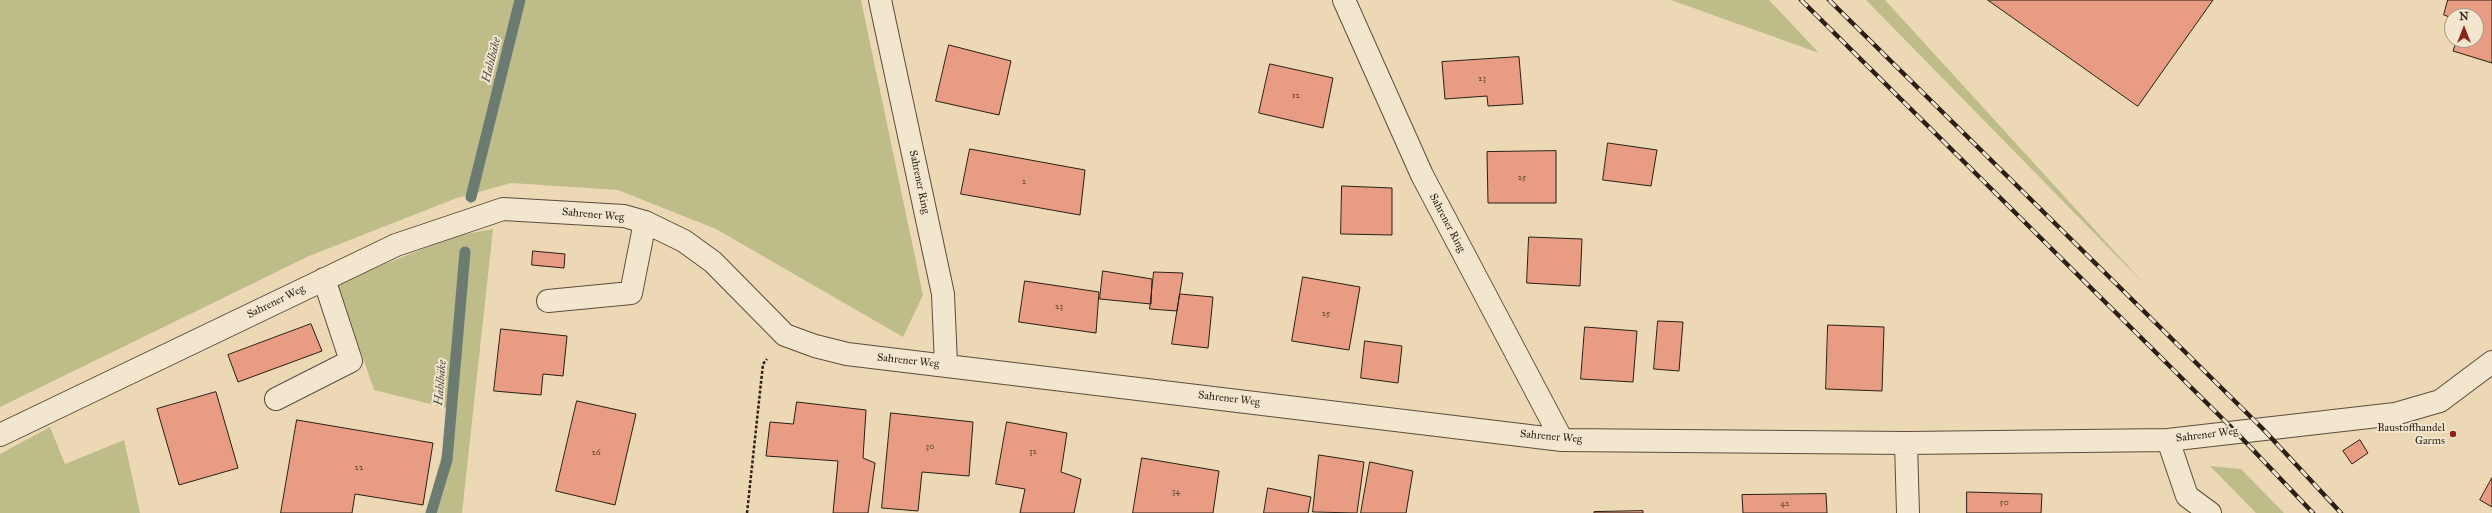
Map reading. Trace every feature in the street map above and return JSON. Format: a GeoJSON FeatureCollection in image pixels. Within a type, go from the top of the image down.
{"type":"FeatureCollection","features":[{"type":"Feature","properties":{"kind":"street","name":"Sahrener Ring"},"geometry":{"type":"LineString","coordinates":[[880,0],[943,294],[946,365]]}},
{"type":"Feature","properties":{"kind":"street","name":"Sahrener Ring"},"geometry":{"type":"LineString","coordinates":[[1344,0],[1422,175],[1562,440]]}},
{"type":"Feature","properties":{"kind":"street","name":"Sahrener Weg"},"geometry":{"type":"LineString","coordinates":[[0,435],[396,245],[503,209],[624,216],[645,222],[684,241],[713,262],[785,334],[815,346],[847,354],[1562,440],[1906,443],[2168,440],[2395,414],[2440,401],[2492,362]]}},
{"type":"Feature","properties":{"kind":"street"},"geometry":{"type":"LineString","coordinates":[[548,301],[631,293],[645,222]]}},
{"type":"Feature","properties":{"kind":"street"},"geometry":{"type":"LineString","coordinates":[[276,399],[351,361],[324,279]]}},
{"type":"Feature","properties":{"kind":"street"},"geometry":{"type":"LineString","coordinates":[[2168,440],[2187,496],[2210,513]]}},
{"type":"Feature","properties":{"kind":"street"},"geometry":{"type":"LineString","coordinates":[[1906,443],[1908,513]]}},
{"type":"Feature","properties":{"kind":"path"},"geometry":{"type":"LineString","coordinates":[[747,513],[764,364],[785,334]]}},
{"type":"Feature","properties":{"kind":"shaded area"},"geometry":{"type":"Polygon","coordinates":[[[0,0],[861,0],[923,295],[903,337],[716,229],[618,190],[511,183],[457,198],[309,256],[0,407],[0,0]]]}},
{"type":"Feature","properties":{"kind":"shaded area"},"geometry":{"type":"Polygon","coordinates":[[[1671,0],[1769,0],[1819,53],[1671,0]]]}},
{"type":"Feature","properties":{"kind":"shaded area"},"geometry":{"type":"Polygon","coordinates":[[[1866,0],[1885,0],[2148,288],[1866,0]]]}},
{"type":"Feature","properties":{"kind":"shaded area"},"geometry":{"type":"Polygon","coordinates":[[[493,229],[462,513],[426,513],[454,410],[374,390],[337,283],[455,236],[493,229]]]}},
{"type":"Feature","properties":{"kind":"shaded area"},"geometry":{"type":"Polygon","coordinates":[[[50,427],[65,464],[124,440],[140,513],[0,513],[0,454],[50,427]]]}},
{"type":"Feature","properties":{"kind":"shaded area"},"geometry":{"type":"Polygon","coordinates":[[[2210,466],[2241,469],[2284,513],[2256,513],[2210,466]]]}},
{"type":"Feature","properties":{"kind":"building"},"geometry":{"type":"Polygon","coordinates":[[[1988,0],[2213,0],[2138,106],[1988,0]]]}},
{"type":"Feature","properties":{"kind":"building"},"geometry":{"type":"Polygon","coordinates":[[[2448,0],[2492,0],[2492,63],[2453,51],[2454,48],[2484,48],[2484,8],[2446,8],[2448,0]]]}},
{"type":"Feature","properties":{"kind":"building"},"geometry":{"type":"Polygon","coordinates":[[[949,45],[1011,61],[999,115],[936,101],[949,45]]]}},
{"type":"Feature","properties":{"kind":"building"},"geometry":{"type":"Polygon","coordinates":[[[1519,57],[1523,104],[1488,106],[1487,96],[1445,99],[1442,62],[1519,57]]]}},
{"type":"Feature","properties":{"kind":"building"},"geometry":{"type":"Polygon","coordinates":[[[1270,64],[1333,78],[1323,128],[1259,113],[1270,64]]]}},
{"type":"Feature","properties":{"kind":"building"},"geometry":{"type":"Polygon","coordinates":[[[1608,143],[1657,150],[1651,186],[1603,180],[1608,143]]]}},
{"type":"Feature","properties":{"kind":"building"},"geometry":{"type":"Polygon","coordinates":[[[970,149],[1085,170],[1080,215],[961,194],[970,149]]]}},
{"type":"Feature","properties":{"kind":"building"},"geometry":{"type":"Polygon","coordinates":[[[1556,151],[1556,203],[1488,203],[1487,152],[1556,151]]]}},
{"type":"Feature","properties":{"kind":"building"},"geometry":{"type":"Polygon","coordinates":[[[1342,186],[1392,188],[1392,235],[1341,234],[1342,186]]]}},
{"type":"Feature","properties":{"kind":"building"},"geometry":{"type":"Polygon","coordinates":[[[1529,237],[1582,239],[1580,286],[1527,283],[1529,237]]]}},
{"type":"Feature","properties":{"kind":"building"},"geometry":{"type":"Polygon","coordinates":[[[533,251],[565,254],[564,268],[532,265],[533,251]]]}},
{"type":"Feature","properties":{"kind":"building"},"geometry":{"type":"Polygon","coordinates":[[[1103,271],[1152,279],[1151,304],[1100,299],[1103,271]]]}},
{"type":"Feature","properties":{"kind":"building"},"geometry":{"type":"Polygon","coordinates":[[[1154,272],[1183,273],[1177,311],[1150,309],[1154,272]]]}},
{"type":"Feature","properties":{"kind":"building"},"geometry":{"type":"Polygon","coordinates":[[[1303,277],[1360,287],[1349,350],[1292,341],[1303,277]]]}},
{"type":"Feature","properties":{"kind":"building"},"geometry":{"type":"Polygon","coordinates":[[[1025,281],[1099,292],[1096,333],[1019,322],[1025,281]]]}},
{"type":"Feature","properties":{"kind":"building"},"geometry":{"type":"Polygon","coordinates":[[[1180,294],[1213,297],[1208,348],[1172,344],[1180,294]]]}},
{"type":"Feature","properties":{"kind":"building"},"geometry":{"type":"Polygon","coordinates":[[[1658,321],[1683,322],[1679,371],[1654,369],[1658,321]]]}},
{"type":"Feature","properties":{"kind":"building"},"geometry":{"type":"Polygon","coordinates":[[[311,324],[322,351],[238,382],[228,355],[311,324]]]}},
{"type":"Feature","properties":{"kind":"building"},"geometry":{"type":"Polygon","coordinates":[[[1828,325],[1884,327],[1882,391],[1826,389],[1828,325]]]}},
{"type":"Feature","properties":{"kind":"building"},"geometry":{"type":"Polygon","coordinates":[[[1585,327],[1637,331],[1633,382],[1581,379],[1585,327]]]}},
{"type":"Feature","properties":{"kind":"building"},"geometry":{"type":"Polygon","coordinates":[[[501,329],[567,336],[563,376],[543,374],[541,395],[494,391],[501,329]]]}},
{"type":"Feature","properties":{"kind":"building"},"geometry":{"type":"Polygon","coordinates":[[[1365,341],[1402,346],[1398,383],[1361,378],[1365,341]]]}},
{"type":"Feature","properties":{"kind":"building"},"geometry":{"type":"Polygon","coordinates":[[[216,392],[238,468],[179,485],[157,409],[216,392]]]}},
{"type":"Feature","properties":{"kind":"building"},"geometry":{"type":"Polygon","coordinates":[[[577,401],[636,414],[615,505],[556,491],[577,401]]]}},
{"type":"Feature","properties":{"kind":"building"},"geometry":{"type":"Polygon","coordinates":[[[797,402],[866,410],[863,458],[875,463],[868,513],[833,513],[838,461],[766,456],[770,422],[793,424],[797,402]]]}},
{"type":"Feature","properties":{"kind":"building"},"geometry":{"type":"Polygon","coordinates":[[[891,413],[973,422],[969,476],[922,472],[918,511],[882,508],[891,413]]]}},
{"type":"Feature","properties":{"kind":"building"},"geometry":{"type":"Polygon","coordinates":[[[297,420],[433,443],[423,505],[355,494],[352,513],[281,513],[297,420]]]}},
{"type":"Feature","properties":{"kind":"building"},"geometry":{"type":"Polygon","coordinates":[[[1007,422],[1067,433],[1061,472],[1081,479],[1074,513],[1020,513],[1025,489],[996,484],[1007,422]]]}},
{"type":"Feature","properties":{"kind":"building"},"geometry":{"type":"Polygon","coordinates":[[[2360,440],[2368,453],[2352,464],[2343,451],[2360,440]]]}},
{"type":"Feature","properties":{"kind":"building"},"geometry":{"type":"Polygon","coordinates":[[[1319,455],[1364,462],[1357,513],[1313,512],[1319,455]]]}},
{"type":"Feature","properties":{"kind":"building"},"geometry":{"type":"Polygon","coordinates":[[[1142,458],[1219,471],[1213,513],[1133,513],[1142,458]]]}},
{"type":"Feature","properties":{"kind":"building"},"geometry":{"type":"Polygon","coordinates":[[[1370,462],[1413,471],[1406,513],[1361,513],[1370,462]]]}},
{"type":"Feature","properties":{"kind":"building"},"geometry":{"type":"Polygon","coordinates":[[[2492,478],[2492,507],[2480,500],[2492,478]]]}},
{"type":"Feature","properties":{"kind":"building"},"geometry":{"type":"Polygon","coordinates":[[[1268,488],[1311,497],[1308,513],[1264,513],[1268,488]]]}},
{"type":"Feature","properties":{"kind":"building"},"geometry":{"type":"Polygon","coordinates":[[[1967,492],[2042,494],[2041,513],[1967,513],[1967,492]]]}},
{"type":"Feature","properties":{"kind":"building"},"geometry":{"type":"Polygon","coordinates":[[[1826,494],[1827,513],[1743,513],[1742,495],[1826,494]]]}},
{"type":"Feature","properties":{"kind":"building"},"geometry":{"type":"Polygon","coordinates":[[[1643,511],[1643,513],[1594,513],[1594,512],[1643,511]]]}},
{"type":"Feature","properties":{"kind":"waterway","name":"Hahlbäke"},"geometry":{"type":"LineString","coordinates":[[471,197],[520,0]]}},
{"type":"Feature","properties":{"kind":"waterway","name":"Hahlbäke"},"geometry":{"type":"LineString","coordinates":[[431,513],[447,460],[465,252]]}},
{"type":"Feature","properties":{"kind":"railway"},"geometry":{"type":"LineString","coordinates":[[1801,0],[2236,432],[2313,513]]}},
{"type":"Feature","properties":{"kind":"railway"},"geometry":{"type":"LineString","coordinates":[[1829,0],[2263,429],[2341,513]]}},
{"type":"Feature","properties":{"kind":"place","name":"Baustoffhandel Garms"},"geometry":{"type":"Point","coordinates":[2453,434]}}]}
